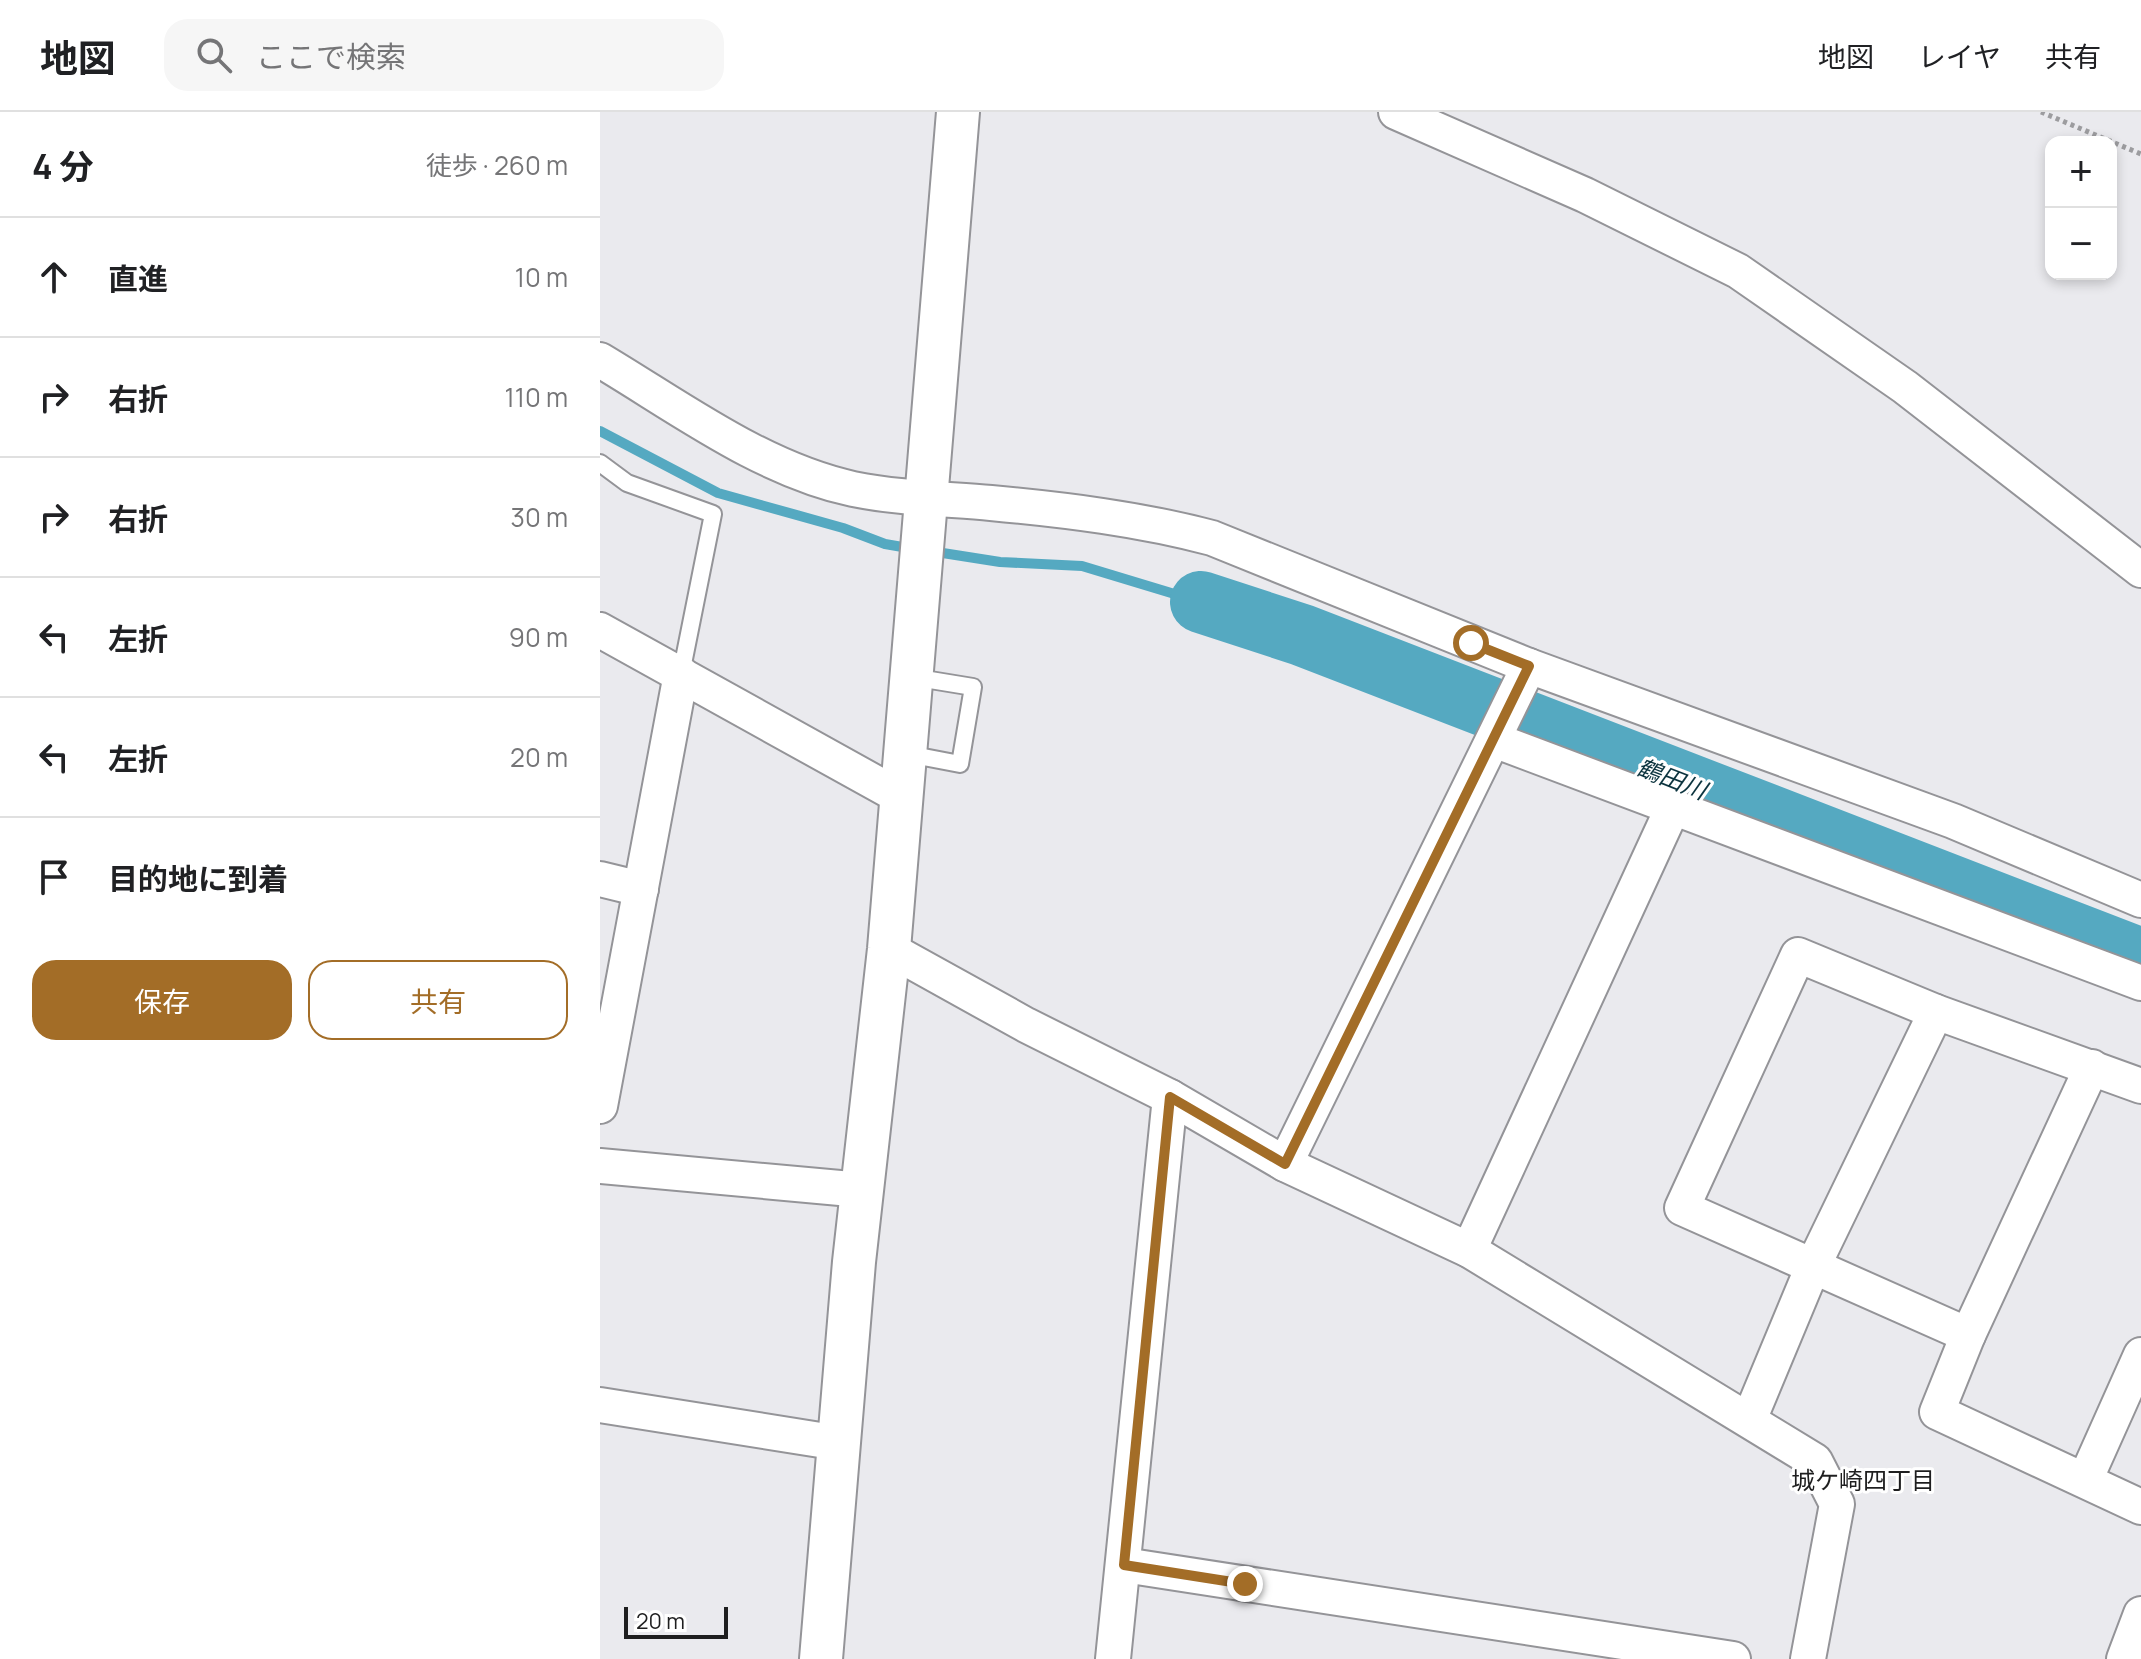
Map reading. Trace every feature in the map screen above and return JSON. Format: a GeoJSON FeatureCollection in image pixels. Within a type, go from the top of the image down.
{"type":"FeatureCollection","features":[{"type":"Feature","properties":{"kind":"street"},"geometry":{"type":"LineString","coordinates":[[821,1659],[862,1190],[889,949],[899,796],[958,112]]}},
{"type":"Feature","properties":{"kind":"street"},"geometry":{"type":"LineString","coordinates":[[1396,112],[1585,195],[1738,271],[1905,387],[2141,570]]}},
{"type":"Feature","properties":{"kind":"street"},"geometry":{"type":"LineString","coordinates":[[600,360],[746,447],[801,472],[850,488],[1053,509],[1162,525],[1212,538],[1529,666],[1953,821],[2141,900]]}},
{"type":"Feature","properties":{"kind":"street"},"geometry":{"type":"LineString","coordinates":[[600,630],[899,796]]}},
{"type":"Feature","properties":{"kind":"street"},"geometry":{"type":"LineString","coordinates":[[1285,1164],[1529,666]]}},
{"type":"Feature","properties":{"kind":"street"},"geometry":{"type":"LineString","coordinates":[[600,1106],[604,1058],[641,889],[681,674]]}},
{"type":"Feature","properties":{"kind":"street"},"geometry":{"type":"LineString","coordinates":[[1494,740],[1674,805],[2141,983]]}},
{"type":"Feature","properties":{"kind":"street"},"geometry":{"type":"LineString","coordinates":[[1469,1250],[1674,805]]}},
{"type":"Feature","properties":{"kind":"street"},"geometry":{"type":"LineString","coordinates":[[600,879],[641,889]]}},
{"type":"Feature","properties":{"kind":"street"},"geometry":{"type":"LineString","coordinates":[[889,949],[1026,1025],[1170,1097],[1285,1164],[1469,1250],[1815,1461],[1837,1504],[1808,1659]]}},
{"type":"Feature","properties":{"kind":"street"},"geometry":{"type":"LineString","coordinates":[[1968,1335],[1682,1208],[1798,955],[1936,1012],[2141,1086]]}},
{"type":"Feature","properties":{"kind":"street"},"geometry":{"type":"LineString","coordinates":[[1749,1420],[1814,1264],[1936,1012]]}},
{"type":"Feature","properties":{"kind":"street"},"geometry":{"type":"LineString","coordinates":[[2092,1067],[1968,1335],[1937,1412],[2086,1478],[2141,1507]]}},
{"type":"Feature","properties":{"kind":"street"},"geometry":{"type":"LineString","coordinates":[[1113,1659],[1170,1097]]}},
{"type":"Feature","properties":{"kind":"street"},"geometry":{"type":"LineString","coordinates":[[600,1166],[862,1190]]}},
{"type":"Feature","properties":{"kind":"street"},"geometry":{"type":"LineString","coordinates":[[2086,1478],[2141,1355]]}},
{"type":"Feature","properties":{"kind":"street"},"geometry":{"type":"LineString","coordinates":[[600,1405],[839,1443]]}},
{"type":"Feature","properties":{"kind":"street"},"geometry":{"type":"LineString","coordinates":[[1124,1565],[1733,1659]]}},
{"type":"Feature","properties":{"kind":"street"},"geometry":{"type":"LineString","coordinates":[[2124,1659],[2141,1614]]}},
{"type":"Feature","properties":{"kind":"lane"},"geometry":{"type":"LineString","coordinates":[[600,463],[627,483],[713,514],[681,674]]}},
{"type":"Feature","properties":{"kind":"lane"},"geometry":{"type":"LineString","coordinates":[[903,753],[960,764],[973,687],[910,677]]}},
{"type":"Feature","properties":{"kind":"path"},"geometry":{"type":"LineString","coordinates":[[2041,112],[2141,154]]}},
{"type":"Feature","properties":{"kind":"waterway"},"geometry":{"type":"LineString","coordinates":[[600,431],[718,493],[843,528],[885,544],[914,549]]}},
{"type":"Feature","properties":{"kind":"waterway"},"geometry":{"type":"LineString","coordinates":[[930,551],[1000,562],[1082,566],[1201,602]]}},
{"type":"Feature","properties":{"kind":"waterway","name":"鶴田川"},"geometry":{"type":"LineString","coordinates":[[1201,602],[1302,635],[2141,959]]}},
{"type":"Feature","properties":{"kind":"district","name":"城ケ崎四丁目"},"geometry":{"type":"Point","coordinates":[1863,1479]}},
{"type":"Feature","properties":{"kind":"route"},"geometry":{"type":"LineString","coordinates":[[1245,1584],[1124,1565],[1170,1097],[1285,1164],[1529,666],[1471,643]]}}]}
